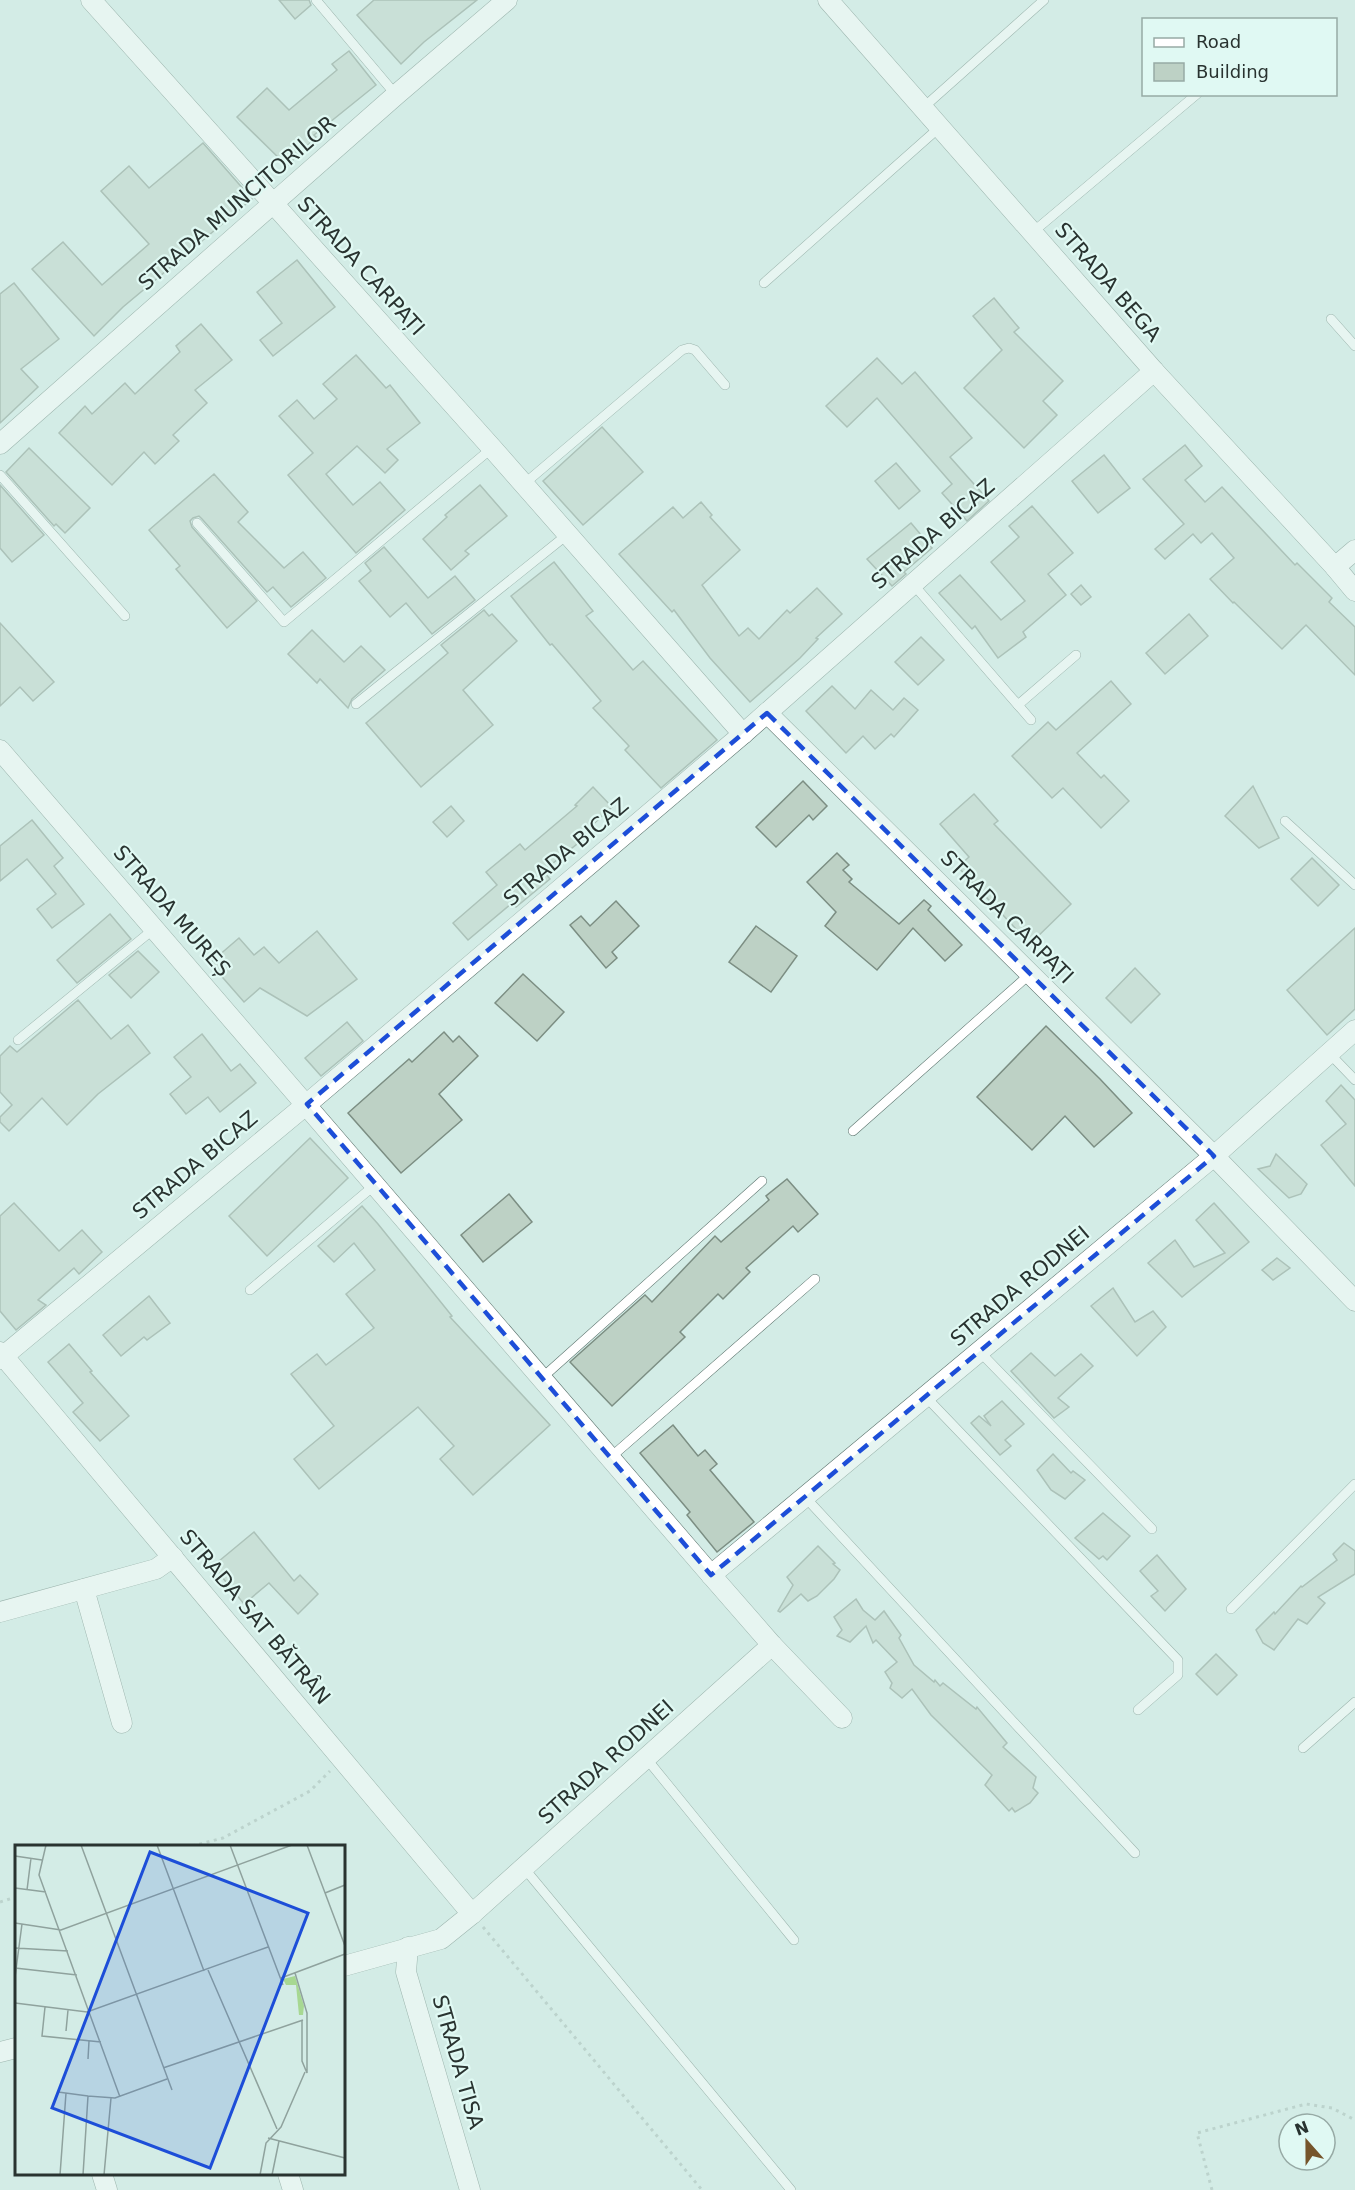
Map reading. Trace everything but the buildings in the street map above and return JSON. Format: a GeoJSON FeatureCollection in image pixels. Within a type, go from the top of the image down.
{"type":"FeatureCollection","features":[{"type":"Feature","properties":{"kind":"street","name":"STRADA CARPAȚI"},"geometry":{"type":"LineString","coordinates":[[91,0],[524,484],[743,734]]}},
{"type":"Feature","properties":{"kind":"street","name":"STRADA MUNCITORILOR"},"geometry":{"type":"LineString","coordinates":[[0,444],[272,203],[507,0]]}},
{"type":"Feature","properties":{"kind":"street","name":"STRADA BEGA"},"geometry":{"type":"LineString","coordinates":[[828,0],[1154,371],[1355,591]]}},
{"type":"Feature","properties":{"kind":"street","name":"STRADA BICAZ"},"geometry":{"type":"LineString","coordinates":[[1,1355],[307,1104],[743,734],[1154,371]]}},
{"type":"Feature","properties":{"kind":"street"},"geometry":{"type":"LineString","coordinates":[[1335,567],[1355,550]]}},
{"type":"Feature","properties":{"kind":"street","name":"STRADA CARPAȚI"},"geometry":{"type":"LineString","coordinates":[[767,713],[1214,1156],[1355,1301]]}},
{"type":"Feature","properties":{"kind":"street","name":"STRADA MUREȘ"},"geometry":{"type":"LineString","coordinates":[[0,750],[543,1377],[711,1575],[772,1645],[842,1718]]}},
{"type":"Feature","properties":{"kind":"street","name":"STRADA RODNEI"},"geometry":{"type":"LineString","coordinates":[[711,1575],[1214,1156],[1355,1030]]}},
{"type":"Feature","properties":{"kind":"street","name":"STRADA SAT BĂTRÂN"},"geometry":{"type":"LineString","coordinates":[[1,1355],[472,1914]]}},
{"type":"Feature","properties":{"kind":"street"},"geometry":{"type":"LineString","coordinates":[[0,1612],[156,1569],[173,1557]]}},
{"type":"Feature","properties":{"kind":"street"},"geometry":{"type":"LineString","coordinates":[[84,1589],[122,1723]]}},
{"type":"Feature","properties":{"kind":"street","name":"STRADA RODNEI"},"geometry":{"type":"LineString","coordinates":[[345,1966],[441,1939],[524,1868],[772,1645]]}},
{"type":"Feature","properties":{"kind":"street","name":"STRADA TISA"},"geometry":{"type":"LineString","coordinates":[[408,1947],[406,1972],[470,2190]]}},
{"type":"Feature","properties":{"kind":"street"},"geometry":{"type":"LineString","coordinates":[[0,2052],[15,2048]]}},
{"type":"Feature","properties":{"kind":"street"},"geometry":{"type":"LineString","coordinates":[[102,2175],[107,2190]]}},
{"type":"Feature","properties":{"kind":"street"},"geometry":{"type":"LineString","coordinates":[[288,2175],[293,2190]]}},
{"type":"Feature","properties":{"kind":"lane"},"geometry":{"type":"LineString","coordinates":[[316,0],[396,95]]}},
{"type":"Feature","properties":{"kind":"lane"},"geometry":{"type":"LineString","coordinates":[[924,107],[1044,0]]}},
{"type":"Feature","properties":{"kind":"lane"},"geometry":{"type":"LineString","coordinates":[[1033,232],[1195,96]]}},
{"type":"Feature","properties":{"kind":"lane"},"geometry":{"type":"LineString","coordinates":[[764,283],[941,126]]}},
{"type":"Feature","properties":{"kind":"lane"},"geometry":{"type":"LineString","coordinates":[[1331,319],[1355,346]]}},
{"type":"Feature","properties":{"kind":"lane"},"geometry":{"type":"LineString","coordinates":[[524,484],[682,350],[689,348],[695,350],[724,385]]}},
{"type":"Feature","properties":{"kind":"lane"},"geometry":{"type":"LineString","coordinates":[[197,524],[284,622],[492,448]]}},
{"type":"Feature","properties":{"kind":"lane"},"geometry":{"type":"LineString","coordinates":[[0,475],[125,616]]}},
{"type":"Feature","properties":{"kind":"lane"},"geometry":{"type":"LineString","coordinates":[[356,704],[568,534]]}},
{"type":"Feature","properties":{"kind":"lane"},"geometry":{"type":"LineString","coordinates":[[913,584],[1031,720]]}},
{"type":"Feature","properties":{"kind":"lane"},"geometry":{"type":"LineString","coordinates":[[1018,705],[1076,655]]}},
{"type":"Feature","properties":{"kind":"lane"},"geometry":{"type":"LineString","coordinates":[[1285,821],[1355,885]]}},
{"type":"Feature","properties":{"kind":"lane"},"geometry":{"type":"LineString","coordinates":[[18,1040],[155,928]]}},
{"type":"Feature","properties":{"kind":"lane"},"geometry":{"type":"LineString","coordinates":[[853,1131],[1030,974]]}},
{"type":"Feature","properties":{"kind":"lane"},"geometry":{"type":"LineString","coordinates":[[1329,1053],[1355,1080]]}},
{"type":"Feature","properties":{"kind":"lane"},"geometry":{"type":"LineString","coordinates":[[543,1377],[762,1181]]}},
{"type":"Feature","properties":{"kind":"lane"},"geometry":{"type":"LineString","coordinates":[[250,1290],[376,1184]]}},
{"type":"Feature","properties":{"kind":"lane"},"geometry":{"type":"LineString","coordinates":[[611,1457],[815,1279]]}},
{"type":"Feature","properties":{"kind":"lane"},"geometry":{"type":"LineString","coordinates":[[979,1351],[1152,1529]]}},
{"type":"Feature","properties":{"kind":"lane"},"geometry":{"type":"LineString","coordinates":[[925,1396],[1178,1660],[1178,1675],[1137,1710]]}},
{"type":"Feature","properties":{"kind":"lane"},"geometry":{"type":"LineString","coordinates":[[1231,1609],[1355,1484]]}},
{"type":"Feature","properties":{"kind":"lane"},"geometry":{"type":"LineString","coordinates":[[805,1497],[1135,1853]]}},
{"type":"Feature","properties":{"kind":"lane"},"geometry":{"type":"LineString","coordinates":[[1303,1749],[1355,1702]]}},
{"type":"Feature","properties":{"kind":"lane"},"geometry":{"type":"LineString","coordinates":[[646,1758],[794,1940]]}},
{"type":"Feature","properties":{"kind":"lane"},"geometry":{"type":"LineString","coordinates":[[524,1868],[791,2190]]}},
{"type":"Feature","properties":{"kind":"path"},"geometry":{"type":"LineString","coordinates":[[196,1845],[223,1838],[310,1791],[342,1759]]}},
{"type":"Feature","properties":{"kind":"path"},"geometry":{"type":"LineString","coordinates":[[0,1902],[15,1897]]}},
{"type":"Feature","properties":{"kind":"path"},"geometry":{"type":"LineString","coordinates":[[472,1914],[702,2190]]}},
{"type":"Feature","properties":{"kind":"path"},"geometry":{"type":"LineString","coordinates":[[1212,2190],[1197,2133],[1306,2103],[1332,2108],[1355,2120]]}},
{"type":"Feature","properties":{"kind":"highlighted area"},"geometry":{"type":"Polygon","coordinates":[[[767,713],[1214,1156],[711,1575],[307,1104],[767,713]]]}}]}
